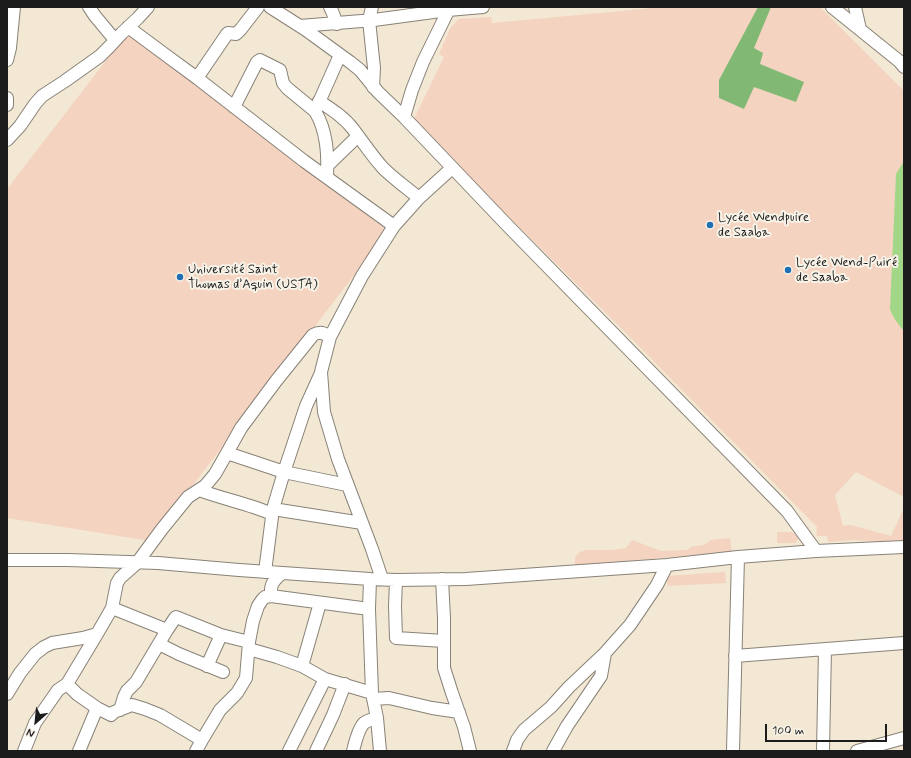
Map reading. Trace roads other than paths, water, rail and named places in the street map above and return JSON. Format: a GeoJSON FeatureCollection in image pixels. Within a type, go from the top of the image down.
{"type":"FeatureCollection","features":[{"type":"Feature","properties":{"kind":"street"},"geometry":{"type":"LineString","coordinates":[[7,60],[10,48],[9,34],[14,7]]}},
{"type":"Feature","properties":{"kind":"street"},"geometry":{"type":"LineString","coordinates":[[90,7],[95,16],[115,40]]}},
{"type":"Feature","properties":{"kind":"street"},"geometry":{"type":"LineString","coordinates":[[7,140],[20,126],[42,96],[100,56],[148,7]]}},
{"type":"Feature","properties":{"kind":"street"},"geometry":{"type":"LineString","coordinates":[[197,78],[227,34],[236,34],[258,7]]}},
{"type":"Feature","properties":{"kind":"street"},"geometry":{"type":"LineString","coordinates":[[270,7],[300,26],[360,70],[373,87],[787,510],[816,551]]}},
{"type":"Feature","properties":{"kind":"street"},"geometry":{"type":"LineString","coordinates":[[330,7],[337,24]]}},
{"type":"Feature","properties":{"kind":"street"},"geometry":{"type":"LineString","coordinates":[[372,7],[369,20],[374,68],[373,87]]}},
{"type":"Feature","properties":{"kind":"street"},"geometry":{"type":"LineString","coordinates":[[300,26],[337,24],[449,8],[483,7]]}},
{"type":"Feature","properties":{"kind":"street"},"geometry":{"type":"LineString","coordinates":[[832,7],[904,67]]}},
{"type":"Feature","properties":{"kind":"street"},"geometry":{"type":"LineString","coordinates":[[855,7],[860,29]]}},
{"type":"Feature","properties":{"kind":"street"},"geometry":{"type":"LineString","coordinates":[[404,117],[412,90],[423,62],[449,8]]}},
{"type":"Feature","properties":{"kind":"street"},"geometry":{"type":"LineString","coordinates":[[128,27],[197,78],[304,161],[327,171],[394,226]]}},
{"type":"Feature","properties":{"kind":"street"},"geometry":{"type":"LineString","coordinates":[[327,171],[327,150],[317,106],[340,55]]}},
{"type":"Feature","properties":{"kind":"street"},"geometry":{"type":"LineString","coordinates":[[234,107],[257,62],[260,60],[280,70],[283,82],[287,88],[317,106],[330,108],[344,119],[384,169],[419,198]]}},
{"type":"Feature","properties":{"kind":"street"},"geometry":{"type":"LineString","coordinates":[[7,98],[7,105]]}},
{"type":"Feature","properties":{"kind":"street"},"geometry":{"type":"LineString","coordinates":[[327,171],[358,136]]}},
{"type":"Feature","properties":{"kind":"street"},"geometry":{"type":"LineString","coordinates":[[265,572],[273,511],[306,406],[321,372],[330,337],[362,276],[394,226],[419,198],[452,168]]}},
{"type":"Feature","properties":{"kind":"street"},"geometry":{"type":"LineString","coordinates":[[24,751],[35,724],[58,690],[67,684],[112,608],[117,583],[120,578],[137,562],[188,498],[205,486],[215,474],[241,428],[276,381],[314,335],[316,333],[323,333],[330,337]]}},
{"type":"Feature","properties":{"kind":"street"},"geometry":{"type":"LineString","coordinates":[[321,372],[324,412],[347,485],[372,549],[376,579],[369,609],[372,696],[377,718],[380,751]]}},
{"type":"Feature","properties":{"kind":"street"},"geometry":{"type":"LineString","coordinates":[[226,453],[284,472],[347,485]]}},
{"type":"Feature","properties":{"kind":"street"},"geometry":{"type":"LineString","coordinates":[[199,490],[228,500],[273,511],[362,522]]}},
{"type":"Feature","properties":{"kind":"street"},"geometry":{"type":"LineString","coordinates":[[7,560],[158,562],[265,572],[376,579],[466,579],[667,566],[738,557],[816,551],[904,547]]}},
{"type":"Feature","properties":{"kind":"street"},"geometry":{"type":"LineString","coordinates":[[733,751],[738,557]]}},
{"type":"Feature","properties":{"kind":"street"},"geometry":{"type":"LineString","coordinates":[[513,751],[517,740],[524,730],[552,707],[605,653],[630,624],[654,590],[667,566]]}},
{"type":"Feature","properties":{"kind":"street"},"geometry":{"type":"LineString","coordinates":[[271,596],[270,588],[274,580],[282,573]]}},
{"type":"Feature","properties":{"kind":"street"},"geometry":{"type":"LineString","coordinates":[[442,579],[444,668],[466,732],[470,751]]}},
{"type":"Feature","properties":{"kind":"street"},"geometry":{"type":"LineString","coordinates":[[396,580],[396,638],[444,641]]}},
{"type":"Feature","properties":{"kind":"street"},"geometry":{"type":"LineString","coordinates":[[196,751],[220,710],[237,693],[246,678],[253,621],[258,606],[262,600],[271,596],[369,609]]}},
{"type":"Feature","properties":{"kind":"street"},"geometry":{"type":"LineString","coordinates":[[302,666],[320,603]]}},
{"type":"Feature","properties":{"kind":"street"},"geometry":{"type":"LineString","coordinates":[[112,608],[167,630]]}},
{"type":"Feature","properties":{"kind":"street"},"geometry":{"type":"LineString","coordinates":[[120,710],[127,691],[136,682],[176,617],[302,666],[325,679],[345,684],[372,696],[459,712]]}},
{"type":"Feature","properties":{"kind":"street"},"geometry":{"type":"LineString","coordinates":[[7,694],[16,678],[35,654],[44,647],[52,643],[97,634]]}},
{"type":"Feature","properties":{"kind":"street"},"geometry":{"type":"LineString","coordinates":[[207,666],[221,635]]}},
{"type":"Feature","properties":{"kind":"street"},"geometry":{"type":"LineString","coordinates":[[735,656],[904,643]]}},
{"type":"Feature","properties":{"kind":"street"},"geometry":{"type":"LineString","coordinates":[[159,644],[223,672]]}},
{"type":"Feature","properties":{"kind":"street"},"geometry":{"type":"LineString","coordinates":[[823,751],[825,649]]}},
{"type":"Feature","properties":{"kind":"street"},"geometry":{"type":"LineString","coordinates":[[553,751],[567,726],[601,676],[605,653]]}},
{"type":"Feature","properties":{"kind":"street"},"geometry":{"type":"LineString","coordinates":[[289,751],[325,679]]}},
{"type":"Feature","properties":{"kind":"street"},"geometry":{"type":"LineString","coordinates":[[67,684],[77,694],[97,708],[111,715],[132,705],[160,715],[202,740]]}},
{"type":"Feature","properties":{"kind":"street"},"geometry":{"type":"LineString","coordinates":[[316,751],[334,715],[345,684]]}},
{"type":"Feature","properties":{"kind":"street"},"geometry":{"type":"LineString","coordinates":[[79,751],[97,708]]}},
{"type":"Feature","properties":{"kind":"street"},"geometry":{"type":"LineString","coordinates":[[353,751],[361,728],[368,721],[377,718]]}},
{"type":"Feature","properties":{"kind":"street"},"geometry":{"type":"LineString","coordinates":[[857,751],[904,738]]}},
{"type":"Feature","properties":{"kind":"place","name":"Lycée Wendpuire de Saaba"},"geometry":{"type":"Point","coordinates":[710,225]}},
{"type":"Feature","properties":{"kind":"place","name":"Lycée Wend-Puiré de Saaba"},"geometry":{"type":"Point","coordinates":[788,270]}},
{"type":"Feature","properties":{"kind":"place","name":"Université Saint Thomas d’Aquin (USTA)"},"geometry":{"type":"Point","coordinates":[180,277]}}]}
